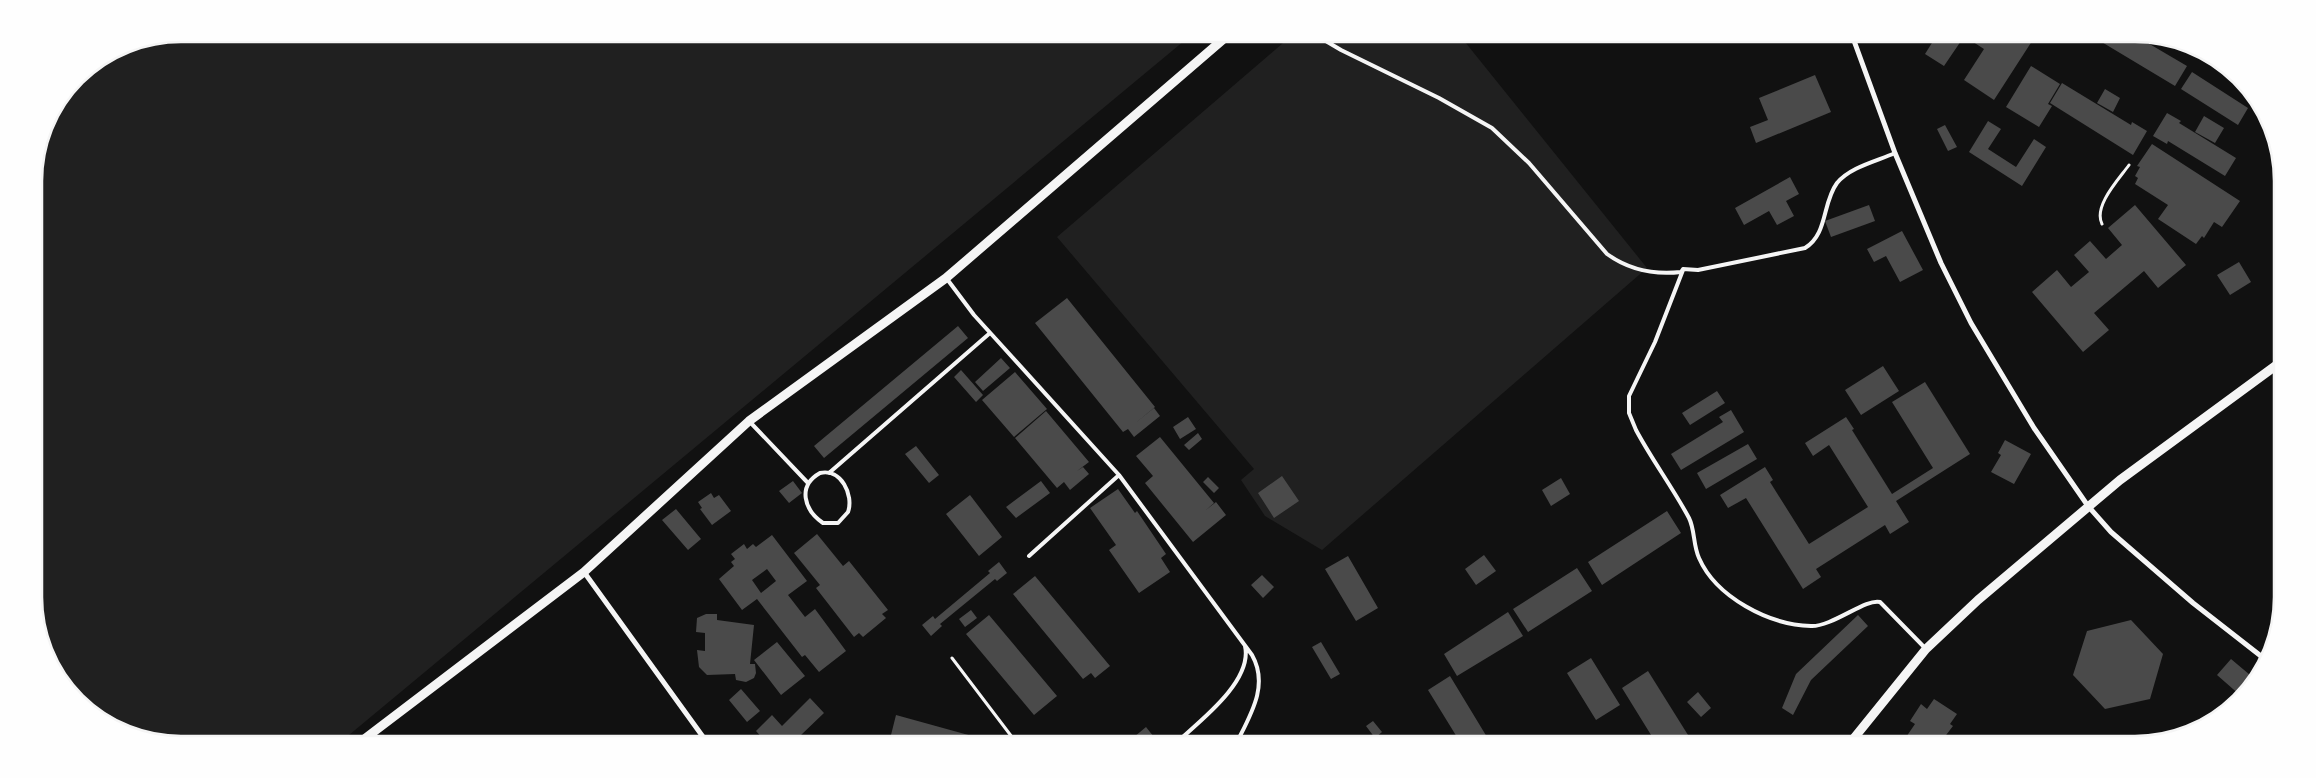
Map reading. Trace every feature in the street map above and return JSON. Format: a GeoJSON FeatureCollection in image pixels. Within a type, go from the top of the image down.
{"type":"FeatureCollection","features":[{"type":"Feature","properties":{"kind":"street"},"geometry":{"type":"LineString","coordinates":[[368,736],[584,572],[748,421],[946,278],[1219,42]]}},
{"type":"Feature","properties":{"kind":"street"},"geometry":{"type":"LineString","coordinates":[[1854,42],[1895,153],[1941,263],[1971,323],[2034,428],[2088,506],[2111,532],[2151,569],[2260,655]]}},
{"type":"Feature","properties":{"kind":"street"},"geometry":{"type":"LineString","coordinates":[[1856,735],[1926,649],[1978,600],[2088,506],[2274,367]]}},
{"type":"Feature","properties":{"kind":"street"},"geometry":{"type":"LineString","coordinates":[[584,572],[703,736]]}},
{"type":"Feature","properties":{"kind":"lane"},"geometry":{"type":"LineString","coordinates":[[1328,42],[1439,98],[1492,128],[1529,163],[1596,243],[1619,263],[1641,270],[1666,274],[1681,272],[1683,269],[1698,270],[1805,248],[1819,234],[1828,202],[1838,182],[1854,170],[1895,153]]}},
{"type":"Feature","properties":{"kind":"lane"},"geometry":{"type":"LineString","coordinates":[[1683,269],[1655,342],[1631,390],[1628,403],[1636,430],[1691,522],[1698,557],[1707,572],[1724,592],[1746,607],[1798,625],[1817,626],[1829,624],[1835,618],[1868,603],[1880,602],[1926,649]]}},
{"type":"Feature","properties":{"kind":"lane"},"geometry":{"type":"LineString","coordinates":[[946,278],[990,333],[1119,475],[1255,660],[1260,678],[1257,697],[1240,735]]}},
{"type":"Feature","properties":{"kind":"lane"},"geometry":{"type":"LineString","coordinates":[[829,473],[990,333]]}},
{"type":"Feature","properties":{"kind":"lane"},"geometry":{"type":"LineString","coordinates":[[748,421],[808,484]]}},
{"type":"Feature","properties":{"kind":"lane"},"geometry":{"type":"LineString","coordinates":[[820,473],[829,473],[840,479],[850,496],[848,512],[838,522],[822,523],[810,510],[804,495],[808,484],[820,473]]}},
{"type":"Feature","properties":{"kind":"lane"},"geometry":{"type":"LineString","coordinates":[[1029,556],[1119,475]]}},
{"type":"Feature","properties":{"kind":"lane"},"geometry":{"type":"LineString","coordinates":[[1184,735],[1213,710],[1242,670],[1246,647],[1234,629]]}},
{"type":"Feature","properties":{"kind":"path"},"geometry":{"type":"LineString","coordinates":[[2102,224],[2099,219],[2102,204],[2129,165]]}},
{"type":"Feature","properties":{"kind":"path"},"geometry":{"type":"LineString","coordinates":[[952,658],[1011,736]]}},
{"type":"Feature","properties":{"kind":"shaded area"},"geometry":{"type":"Polygon","coordinates":[[[1182,42],[348,736],[181,736],[145,731],[120,721],[90,701],[66,674],[57,658],[45,624],[43,606],[43,172],[47,145],[61,112],[83,83],[112,61],[137,50],[154,45],[172,43],[1182,42]]]}},
{"type":"Feature","properties":{"kind":"shaded area"},"geometry":{"type":"Polygon","coordinates":[[[1284,42],[1465,42],[1647,268],[1322,550],[1265,516],[1241,480],[1254,469],[1057,237],[1284,42]]]}},
{"type":"Feature","properties":{"kind":"building"},"geometry":{"type":"Polygon","coordinates":[[[1932,42],[1960,42],[1944,66],[1925,54],[1932,42]]]}},
{"type":"Feature","properties":{"kind":"building"},"geometry":{"type":"Polygon","coordinates":[[[1973,42],[2031,42],[1994,100],[1964,80],[1984,49],[1973,42]]]}},
{"type":"Feature","properties":{"kind":"building"},"geometry":{"type":"Polygon","coordinates":[[[2102,42],[2149,44],[2187,66],[2175,86],[2102,42]]]}},
{"type":"Feature","properties":{"kind":"building"},"geometry":{"type":"Polygon","coordinates":[[[2031,66],[2060,84],[2048,104],[2052,106],[2039,127],[2006,107],[2031,66]]]}},
{"type":"Feature","properties":{"kind":"building"},"geometry":{"type":"Polygon","coordinates":[[[2192,72],[2248,108],[2238,125],[2181,89],[2192,72]]]}},
{"type":"Feature","properties":{"kind":"building"},"geometry":{"type":"Polygon","coordinates":[[[1815,75],[1831,112],[1756,143],[1750,127],[1768,120],[1759,98],[1815,75]]]}},
{"type":"Feature","properties":{"kind":"building"},"geometry":{"type":"Polygon","coordinates":[[[2062,83],[2131,125],[2132,122],[2147,131],[2133,155],[2050,103],[2062,83]]]}},
{"type":"Feature","properties":{"kind":"building"},"geometry":{"type":"Polygon","coordinates":[[[2105,89],[2120,98],[2113,112],[2097,103],[2105,89]]]}},
{"type":"Feature","properties":{"kind":"building"},"geometry":{"type":"Polygon","coordinates":[[[2167,113],[2181,121],[2179,123],[2236,158],[2225,176],[2168,141],[2167,144],[2153,136],[2167,113]]]}},
{"type":"Feature","properties":{"kind":"building"},"geometry":{"type":"Polygon","coordinates":[[[2204,116],[2224,128],[2215,143],[2195,132],[2204,116]]]}},
{"type":"Feature","properties":{"kind":"building"},"geometry":{"type":"Polygon","coordinates":[[[1988,121],[2001,129],[1988,149],[2016,167],[2034,139],[2046,147],[2022,186],[1969,152],[1988,121]]]}},
{"type":"Feature","properties":{"kind":"building"},"geometry":{"type":"Polygon","coordinates":[[[1945,125],[1957,147],[1948,151],[1937,129],[1945,125]]]}},
{"type":"Feature","properties":{"kind":"building"},"geometry":{"type":"Polygon","coordinates":[[[2152,144],[2240,201],[2222,227],[2214,222],[2204,238],[2202,236],[2196,244],[2158,219],[2168,205],[2135,184],[2138,178],[2135,176],[2140,167],[2137,166],[2152,144]]]}},
{"type":"Feature","properties":{"kind":"building"},"geometry":{"type":"Polygon","coordinates":[[[1790,177],[1799,194],[1786,201],[1794,216],[1777,225],[1769,211],[1744,225],[1735,208],[1790,177]]]}},
{"type":"Feature","properties":{"kind":"building"},"geometry":{"type":"Polygon","coordinates":[[[1869,205],[1875,221],[1831,237],[1825,221],[1869,205]]]}},
{"type":"Feature","properties":{"kind":"building"},"geometry":{"type":"Polygon","coordinates":[[[2135,205],[2186,265],[2158,288],[2144,271],[2094,313],[2109,330],[2083,352],[2032,292],[2057,270],[2071,287],[2089,272],[2074,255],[2090,241],[2106,259],[2122,245],[2108,228],[2135,205]]]}},
{"type":"Feature","properties":{"kind":"building"},"geometry":{"type":"Polygon","coordinates":[[[1902,231],[1923,270],[1900,282],[1886,256],[1874,262],[1867,249],[1902,231]]]}},
{"type":"Feature","properties":{"kind":"building"},"geometry":{"type":"Polygon","coordinates":[[[2239,262],[2251,282],[2230,295],[2217,275],[2239,262]]]}},
{"type":"Feature","properties":{"kind":"building"},"geometry":{"type":"Polygon","coordinates":[[[1067,298],[1155,407],[1134,424],[1154,408],[1160,416],[1134,437],[1128,429],[1123,432],[1035,323],[1067,298]]]}},
{"type":"Feature","properties":{"kind":"building"},"geometry":{"type":"Polygon","coordinates":[[[958,326],[968,338],[824,458],[814,446],[958,326]]]}},
{"type":"Feature","properties":{"kind":"building"},"geometry":{"type":"Polygon","coordinates":[[[1001,358],[1010,368],[983,391],[975,382],[1001,358]]]}},
{"type":"Feature","properties":{"kind":"building"},"geometry":{"type":"Polygon","coordinates":[[[1883,366],[1899,391],[1861,415],[1845,390],[1883,366]]]}},
{"type":"Feature","properties":{"kind":"building"},"geometry":{"type":"Polygon","coordinates":[[[961,370],[983,395],[976,402],[954,377],[961,370]]]}},
{"type":"Feature","properties":{"kind":"building"},"geometry":{"type":"Polygon","coordinates":[[[1015,372],[1047,409],[1014,437],[982,400],[1015,372]]]}},
{"type":"Feature","properties":{"kind":"building"},"geometry":{"type":"Polygon","coordinates":[[[1925,382],[1970,454],[1896,501],[1909,522],[1890,534],[1885,525],[1816,569],[1821,577],[1803,589],[1746,498],[1728,508],[1720,495],[1765,467],[1773,480],[1770,482],[1809,544],[1868,507],[1829,445],[1813,456],[1805,443],[1846,417],[1854,429],[1852,430],[1892,494],[1933,468],[1892,402],[1925,382]]]}},
{"type":"Feature","properties":{"kind":"building"},"geometry":{"type":"Polygon","coordinates":[[[1717,391],[1725,403],[1690,425],[1682,413],[1717,391]]]}},
{"type":"Feature","properties":{"kind":"building"},"geometry":{"type":"Polygon","coordinates":[[[1731,410],[1744,432],[1681,470],[1671,454],[1723,422],[1719,417],[1731,410]]]}},
{"type":"Feature","properties":{"kind":"building"},"geometry":{"type":"Polygon","coordinates":[[[1046,411],[1089,462],[1077,471],[1083,467],[1089,474],[1070,490],[1064,482],[1057,488],[1015,438],[1046,411]]]}},
{"type":"Feature","properties":{"kind":"building"},"geometry":{"type":"Polygon","coordinates":[[[1188,417],[1196,429],[1180,439],[1173,427],[1188,417]]]}},
{"type":"Feature","properties":{"kind":"building"},"geometry":{"type":"Polygon","coordinates":[[[1198,433],[1202,439],[1189,450],[1184,445],[1198,433]]]}},
{"type":"Feature","properties":{"kind":"building"},"geometry":{"type":"Polygon","coordinates":[[[1160,437],[1214,503],[1206,510],[1216,502],[1226,515],[1193,542],[1145,483],[1153,476],[1136,456],[1160,437]]]}},
{"type":"Feature","properties":{"kind":"building"},"geometry":{"type":"Polygon","coordinates":[[[2005,440],[2031,454],[2014,484],[1991,472],[2001,455],[1998,453],[2005,440]]]}},
{"type":"Feature","properties":{"kind":"building"},"geometry":{"type":"Polygon","coordinates":[[[1748,444],[1757,459],[1706,489],[1697,473],[1748,444]]]}},
{"type":"Feature","properties":{"kind":"building"},"geometry":{"type":"Polygon","coordinates":[[[916,446],[939,475],[929,483],[905,454],[916,446]]]}},
{"type":"Feature","properties":{"kind":"building"},"geometry":{"type":"Polygon","coordinates":[[[1282,476],[1299,501],[1274,518],[1258,493],[1282,476]]]}},
{"type":"Feature","properties":{"kind":"building"},"geometry":{"type":"Polygon","coordinates":[[[1208,477],[1219,488],[1214,493],[1203,482],[1208,477]]]}},
{"type":"Feature","properties":{"kind":"building"},"geometry":{"type":"Polygon","coordinates":[[[1561,478],[1570,494],[1551,506],[1542,490],[1561,478]]]}},
{"type":"Feature","properties":{"kind":"building"},"geometry":{"type":"Polygon","coordinates":[[[793,481],[802,493],[789,503],[779,491],[793,481]]]}},
{"type":"Feature","properties":{"kind":"building"},"geometry":{"type":"Polygon","coordinates":[[[1041,481],[1050,493],[1016,518],[1006,507],[1041,481]]]}},
{"type":"Feature","properties":{"kind":"building"},"geometry":{"type":"Polygon","coordinates":[[[1118,489],[1135,513],[1137,511],[1166,554],[1161,558],[1170,572],[1139,593],[1109,550],[1116,545],[1090,508],[1118,489]]]}},
{"type":"Feature","properties":{"kind":"building"},"geometry":{"type":"Polygon","coordinates":[[[711,493],[714,498],[719,495],[731,511],[712,525],[700,509],[702,508],[698,502],[711,493]]]}},
{"type":"Feature","properties":{"kind":"building"},"geometry":{"type":"Polygon","coordinates":[[[970,495],[1002,537],[979,556],[946,514],[970,495]]]}},
{"type":"Feature","properties":{"kind":"building"},"geometry":{"type":"Polygon","coordinates":[[[676,509],[701,539],[688,550],[662,520],[676,509]]]}},
{"type":"Feature","properties":{"kind":"building"},"geometry":{"type":"Polygon","coordinates":[[[1667,511],[1681,533],[1602,585],[1588,562],[1667,511]]]}},
{"type":"Feature","properties":{"kind":"building"},"geometry":{"type":"Polygon","coordinates":[[[817,534],[843,566],[849,561],[888,610],[882,614],[886,618],[863,637],[859,633],[854,637],[816,588],[820,585],[794,553],[817,534]]]}},
{"type":"Feature","properties":{"kind":"building"},"geometry":{"type":"Polygon","coordinates":[[[772,535],[807,581],[788,595],[805,617],[815,609],[846,651],[819,672],[805,655],[802,657],[757,599],[742,610],[719,579],[734,566],[731,562],[735,559],[731,554],[744,544],[747,549],[753,544],[756,547],[772,535]],[[767,569],[752,580],[761,593],[776,581],[767,569]]]}},
{"type":"Feature","properties":{"kind":"building"},"geometry":{"type":"Polygon","coordinates":[[[1484,555],[1496,571],[1476,585],[1465,569],[1484,555]]]}},
{"type":"Feature","properties":{"kind":"building"},"geometry":{"type":"Polygon","coordinates":[[[1348,556],[1378,608],[1356,621],[1325,569],[1348,556]]]}},
{"type":"Feature","properties":{"kind":"building"},"geometry":{"type":"Polygon","coordinates":[[[999,562],[1007,573],[997,581],[995,579],[940,624],[942,626],[931,636],[922,625],[933,616],[935,619],[990,573],[988,571],[999,562]]]}},
{"type":"Feature","properties":{"kind":"building"},"geometry":{"type":"Polygon","coordinates":[[[1577,568],[1592,591],[1528,632],[1513,609],[1577,568]]]}},
{"type":"Feature","properties":{"kind":"building"},"geometry":{"type":"Polygon","coordinates":[[[1262,575],[1274,587],[1263,598],[1251,585],[1262,575]]]}},
{"type":"Feature","properties":{"kind":"building"},"geometry":{"type":"Polygon","coordinates":[[[1035,576],[1110,666],[1095,678],[1091,673],[1083,679],[1013,594],[1035,576]]]}},
{"type":"Feature","properties":{"kind":"building"},"geometry":{"type":"Polygon","coordinates":[[[971,610],[977,618],[965,627],[959,619],[971,610]]]}},
{"type":"Feature","properties":{"kind":"building"},"geometry":{"type":"Polygon","coordinates":[[[1508,612],[1523,636],[1457,676],[1444,654],[1508,612]]]}},
{"type":"Feature","properties":{"kind":"building"},"geometry":{"type":"Polygon","coordinates":[[[706,614],[717,614],[717,620],[754,625],[750,664],[755,664],[756,673],[754,678],[746,682],[736,680],[735,674],[707,675],[699,667],[697,650],[705,651],[705,633],[696,632],[697,618],[706,614]]]}},
{"type":"Feature","properties":{"kind":"building"},"geometry":{"type":"Polygon","coordinates":[[[989,615],[1057,696],[1034,715],[966,634],[989,615]]]}},
{"type":"Feature","properties":{"kind":"building"},"geometry":{"type":"Polygon","coordinates":[[[1858,615],[1868,626],[1811,680],[1793,715],[1782,708],[1796,674],[1858,615]]]}},
{"type":"Feature","properties":{"kind":"building"},"geometry":{"type":"Polygon","coordinates":[[[2131,620],[2163,654],[2150,699],[2105,709],[2073,675],[2087,631],[2131,620]]]}},
{"type":"Feature","properties":{"kind":"building"},"geometry":{"type":"Polygon","coordinates":[[[777,642],[805,676],[781,695],[754,660],[777,642]]]}},
{"type":"Feature","properties":{"kind":"building"},"geometry":{"type":"Polygon","coordinates":[[[1321,642],[1340,674],[1331,679],[1312,647],[1321,642]]]}},
{"type":"Feature","properties":{"kind":"building"},"geometry":{"type":"Polygon","coordinates":[[[1591,658],[1620,705],[1596,720],[1567,673],[1591,658]]]}},
{"type":"Feature","properties":{"kind":"building"},"geometry":{"type":"Polygon","coordinates":[[[2231,659],[2250,675],[2236,692],[2217,675],[2231,659]]]}},
{"type":"Feature","properties":{"kind":"building"},"geometry":{"type":"Polygon","coordinates":[[[1648,671],[1688,735],[1651,735],[1622,688],[1648,671]]]}},
{"type":"Feature","properties":{"kind":"building"},"geometry":{"type":"Polygon","coordinates":[[[1450,676],[1486,735],[1456,735],[1428,690],[1450,676]]]}},
{"type":"Feature","properties":{"kind":"building"},"geometry":{"type":"Polygon","coordinates":[[[741,689],[760,711],[747,722],[729,700],[741,689]]]}},
{"type":"Feature","properties":{"kind":"building"},"geometry":{"type":"Polygon","coordinates":[[[1698,692],[1711,708],[1701,717],[1687,702],[1698,692]]]}},
{"type":"Feature","properties":{"kind":"building"},"geometry":{"type":"Polygon","coordinates":[[[810,698],[824,713],[802,736],[760,736],[756,731],[772,715],[782,726],[810,698]]]}},
{"type":"Feature","properties":{"kind":"building"},"geometry":{"type":"Polygon","coordinates":[[[1934,699],[1957,714],[1950,724],[1953,726],[1946,735],[1907,735],[1915,724],[1910,721],[1921,704],[1927,709],[1934,699]]]}},
{"type":"Feature","properties":{"kind":"building"},"geometry":{"type":"Polygon","coordinates":[[[896,715],[971,736],[893,736],[891,735],[896,715]]]}},
{"type":"Feature","properties":{"kind":"building"},"geometry":{"type":"Polygon","coordinates":[[[1373,721],[1382,732],[1378,735],[1373,735],[1366,726],[1373,721]]]}},
{"type":"Feature","properties":{"kind":"building"},"geometry":{"type":"Polygon","coordinates":[[[1146,727],[1153,736],[1136,736],[1146,727]]]}}]}
